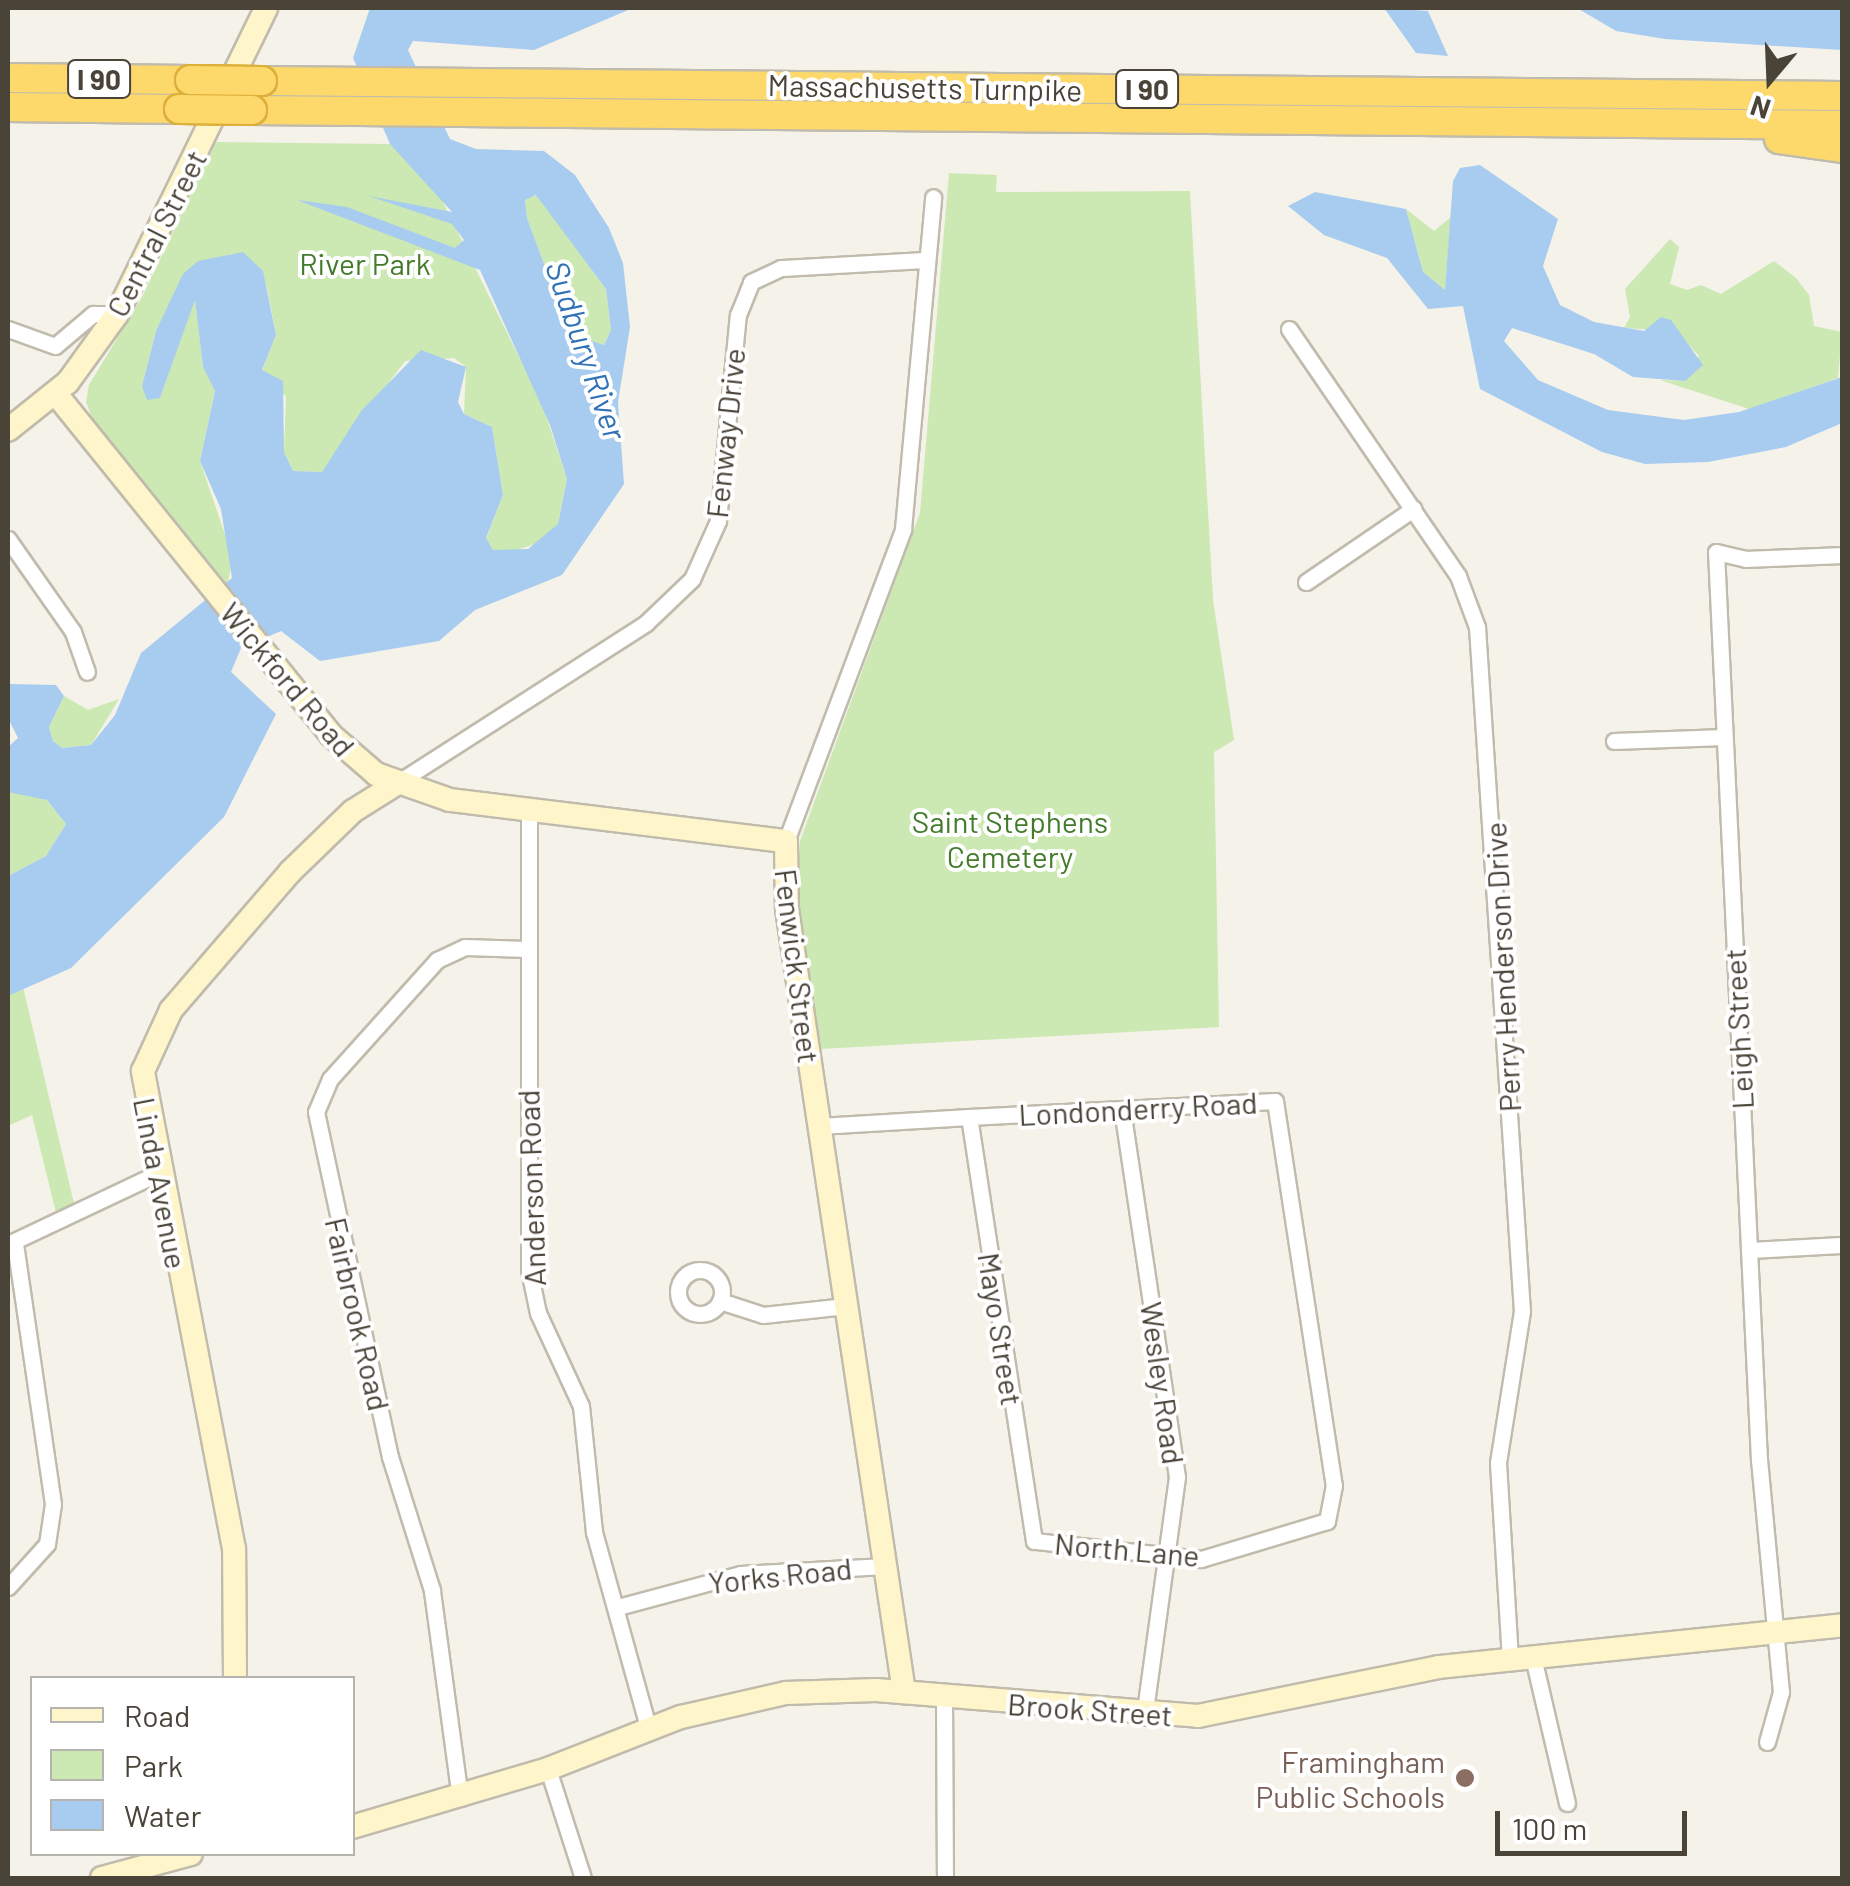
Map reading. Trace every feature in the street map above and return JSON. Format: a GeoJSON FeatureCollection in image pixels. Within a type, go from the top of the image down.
{"type":"FeatureCollection","features":[{"type":"Feature","properties":{"kind":"highway","name":"Massachusetts Turnpike"},"geometry":{"type":"LineString","coordinates":[[8,78],[1842,96]]}},
{"type":"Feature","properties":{"kind":"highway","name":"Massachusetts Turnpike"},"geometry":{"type":"LineString","coordinates":[[8,107],[1842,125]]}},
{"type":"Feature","properties":{"kind":"highway"},"geometry":{"type":"LineString","coordinates":[[1678,124],[1842,148]]}},
{"type":"Feature","properties":{"kind":"street","name":"Central Street"},"geometry":{"type":"LineString","coordinates":[[8,430],[56,394],[117,314],[266,8]]}},
{"type":"Feature","properties":{"kind":"street","name":"Fenwick Street"},"geometry":{"type":"LineString","coordinates":[[904,1692],[785,894],[786,841],[903,529],[933,197]]}},
{"type":"Feature","properties":{"kind":"street","name":"Fenway Drive"},"geometry":{"type":"LineString","coordinates":[[396,784],[646,624],[692,580],[718,521],[738,315],[751,282],[781,268],[926,260]]}},
{"type":"Feature","properties":{"kind":"street"},"geometry":{"type":"LineString","coordinates":[[8,330],[55,346],[94,314],[117,314]]}},
{"type":"Feature","properties":{"kind":"street","name":"Perry Henderson Drive"},"geometry":{"type":"LineString","coordinates":[[1288,329],[1413,509],[1468,599],[1486,712],[1522,1311],[1498,1463],[1510,1659]]}},
{"type":"Feature","properties":{"kind":"street","name":"Wickford Road"},"geometry":{"type":"LineString","coordinates":[[56,394],[344,750],[396,784],[529,810],[786,841]]}},
{"type":"Feature","properties":{"kind":"street"},"geometry":{"type":"LineString","coordinates":[[1306,582],[1413,509]]}},
{"type":"Feature","properties":{"kind":"street"},"geometry":{"type":"LineString","coordinates":[[8,539],[73,632],[87,672]]}},
{"type":"Feature","properties":{"kind":"street","name":"Leigh Street"},"geometry":{"type":"LineString","coordinates":[[1767,1742],[1782,1704],[1749,1250],[1716,552],[1746,560],[1842,555]]}},
{"type":"Feature","properties":{"kind":"street"},"geometry":{"type":"LineString","coordinates":[[1614,741],[1724,737]]}},
{"type":"Feature","properties":{"kind":"street","name":"Linda Avenue"},"geometry":{"type":"LineString","coordinates":[[235,1676],[234,1549],[142,1093],[157,1032],[315,845],[396,784]]}},
{"type":"Feature","properties":{"kind":"street","name":"Anderson Road"},"geometry":{"type":"LineString","coordinates":[[529,810],[529,1270],[538,1313],[581,1406],[594,1532],[618,1607],[648,1727]]}},
{"type":"Feature","properties":{"kind":"street","name":"Fairbrook Road"},"geometry":{"type":"LineString","coordinates":[[460,1798],[432,1590],[390,1457],[316,1112],[330,1078],[437,960],[465,947],[527,949]]}},
{"type":"Feature","properties":{"kind":"street","name":"Londonderry Road"},"geometry":{"type":"LineString","coordinates":[[820,1126],[1275,1101],[1334,1485],[1331,1516]]}},
{"type":"Feature","properties":{"kind":"street","name":"Wesley Road"},"geometry":{"type":"LineString","coordinates":[[1122,1109],[1176,1462],[1144,1716]]}},
{"type":"Feature","properties":{"kind":"street","name":"Mayo Street"},"geometry":{"type":"LineString","coordinates":[[968,1117],[1034,1541]]}},
{"type":"Feature","properties":{"kind":"street"},"geometry":{"type":"LineString","coordinates":[[8,1588],[47,1544],[52,1504],[11,1243],[158,1173]]}},
{"type":"Feature","properties":{"kind":"street"},"geometry":{"type":"LineString","coordinates":[[1749,1250],[1842,1245]]}},
{"type":"Feature","properties":{"kind":"street"},"geometry":{"type":"LineString","coordinates":[[720,1301],[763,1315],[846,1306]]}},
{"type":"Feature","properties":{"kind":"street","name":"North Lane"},"geometry":{"type":"LineString","coordinates":[[1034,1541],[1163,1556],[1225,1556],[1331,1516]]}},
{"type":"Feature","properties":{"kind":"street","name":"Yorks Road"},"geometry":{"type":"LineString","coordinates":[[618,1607],[740,1574],[885,1566]]}},
{"type":"Feature","properties":{"kind":"street","name":"Brook Street"},"geometry":{"type":"LineString","coordinates":[[355,1826],[548,1769],[648,1727],[786,1694],[904,1692],[1144,1716],[1260,1710],[1413,1672],[1842,1625]]}},
{"type":"Feature","properties":{"kind":"street"},"geometry":{"type":"LineString","coordinates":[[1534,1657],[1567,1803]]}},
{"type":"Feature","properties":{"kind":"street"},"geometry":{"type":"LineString","coordinates":[[944,1696],[945,1878]]}},
{"type":"Feature","properties":{"kind":"street"},"geometry":{"type":"LineString","coordinates":[[548,1769],[583,1878]]}},
{"type":"Feature","properties":{"kind":"street"},"geometry":{"type":"LineString","coordinates":[[102,1878],[183,1856]]}},
{"type":"Feature","properties":{"kind":"green space","name":"River Park"},"geometry":{"type":"Polygon","coordinates":[[[216,142],[390,144],[435,186],[542,404],[567,479],[558,524],[541,542],[511,552],[493,550],[486,539],[503,495],[492,427],[464,414],[466,367],[454,358],[405,361],[322,472],[293,471],[284,452],[286,397],[262,371],[276,335],[267,287],[232,253],[156,331],[142,386],[160,398],[195,299],[203,367],[215,390],[200,461],[233,558],[227,586],[94,423],[86,402],[89,385],[142,297],[216,142]]]}},
{"type":"Feature","properties":{"kind":"green space","name":"Saint Stephens Cemetery"},"geometry":{"type":"Polygon","coordinates":[[[949,173],[997,175],[996,192],[1190,191],[1213,600],[1234,740],[1214,752],[1219,1027],[820,1049],[797,909],[800,841],[920,513],[949,173]]]}},
{"type":"Feature","properties":{"kind":"green space"},"geometry":{"type":"Polygon","coordinates":[[[537,195],[606,289],[611,330],[604,345],[583,338],[557,299],[527,218],[525,199],[537,195]]]}},
{"type":"Feature","properties":{"kind":"green space"},"geometry":{"type":"Polygon","coordinates":[[[1406,209],[1434,231],[1451,217],[1445,290],[1423,272],[1406,209]]]}},
{"type":"Feature","properties":{"kind":"green space"},"geometry":{"type":"Polygon","coordinates":[[[1670,239],[1679,247],[1670,284],[1687,290],[1701,285],[1721,294],[1774,261],[1796,278],[1809,295],[1814,326],[1842,332],[1838,378],[1749,409],[1660,380],[1685,381],[1699,356],[1676,331],[1624,328],[1630,317],[1625,289],[1670,239]]]}},
{"type":"Feature","properties":{"kind":"green space"},"geometry":{"type":"Polygon","coordinates":[[[64,696],[88,710],[119,699],[91,745],[61,748],[53,741],[49,727],[64,696]]]}},
{"type":"Feature","properties":{"kind":"green space"},"geometry":{"type":"Polygon","coordinates":[[[8,792],[47,800],[66,824],[46,856],[8,876],[8,792]]]}},
{"type":"Feature","properties":{"kind":"green space"},"geometry":{"type":"Polygon","coordinates":[[[23,987],[76,1212],[58,1221],[32,1115],[8,1126],[8,996],[23,987]]]}},
{"type":"Feature","properties":{"kind":"water","name":"Sudbury River"},"geometry":{"type":"Polygon","coordinates":[[[370,8],[633,8],[534,50],[413,41],[408,50],[450,139],[476,149],[544,151],[575,175],[609,228],[623,263],[630,327],[618,402],[624,484],[562,575],[475,610],[439,641],[320,661],[281,631],[241,648],[231,672],[276,714],[224,817],[71,968],[8,996],[8,876],[46,856],[66,824],[47,800],[8,792],[8,747],[18,738],[8,718],[8,684],[56,685],[64,696],[49,727],[53,741],[62,748],[91,745],[115,715],[141,653],[232,578],[221,509],[200,461],[215,391],[203,367],[195,300],[160,398],[147,400],[142,386],[156,331],[183,274],[198,261],[243,252],[263,271],[276,335],[262,370],[283,381],[284,452],[293,471],[322,472],[362,410],[421,350],[466,367],[458,402],[464,414],[492,427],[503,495],[486,538],[493,550],[528,549],[558,524],[567,479],[550,425],[480,270],[297,200],[347,207],[455,248],[464,240],[452,224],[369,196],[452,212],[390,144],[353,58],[370,8]],[[536,195],[525,200],[527,218],[557,299],[583,338],[604,345],[611,330],[606,289],[536,195]]]}},
{"type":"Feature","properties":{"kind":"water"},"geometry":{"type":"Polygon","coordinates":[[[1384,8],[1428,11],[1448,56],[1416,53],[1384,8]]]}},
{"type":"Feature","properties":{"kind":"water"},"geometry":{"type":"Polygon","coordinates":[[[1577,8],[1842,8],[1842,50],[1665,39],[1616,31],[1577,8]]]}},
{"type":"Feature","properties":{"kind":"water"},"geometry":{"type":"Polygon","coordinates":[[[1480,165],[1558,219],[1543,266],[1560,305],[1594,322],[1644,331],[1661,317],[1671,320],[1703,365],[1685,381],[1633,377],[1594,354],[1512,328],[1504,341],[1538,380],[1608,410],[1684,420],[1739,412],[1842,377],[1842,423],[1786,447],[1708,462],[1645,464],[1602,452],[1480,389],[1463,306],[1428,309],[1387,258],[1324,235],[1288,206],[1315,192],[1406,209],[1423,272],[1445,290],[1453,181],[1460,168],[1480,165]]]}},
{"type":"Feature","properties":{"kind":"place","name":"Framingham Public Schools"},"geometry":{"type":"Point","coordinates":[1465,1778]}}]}
